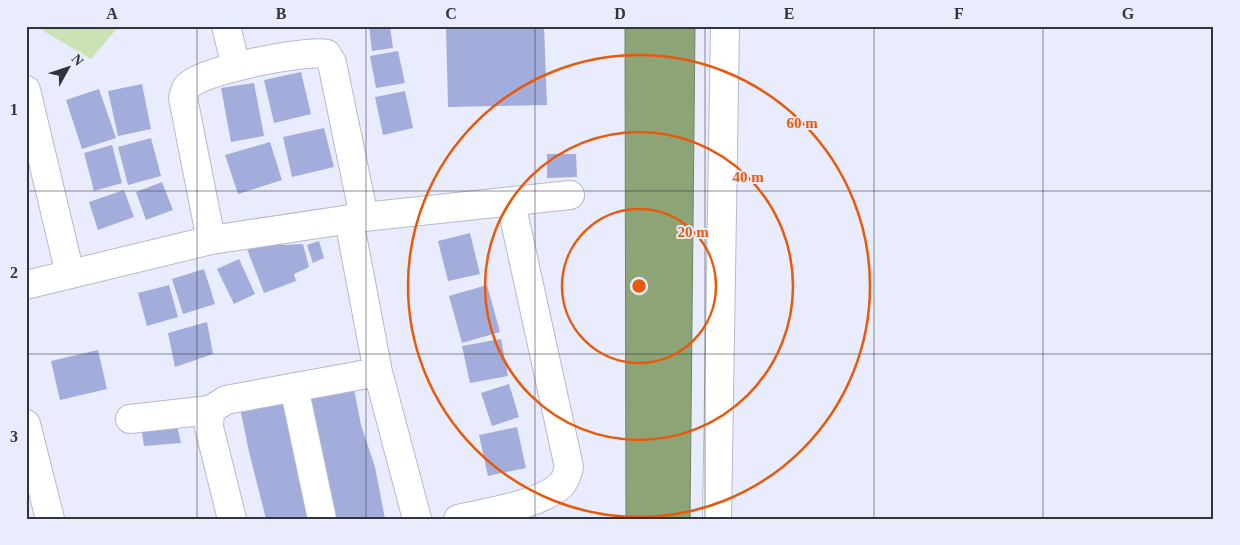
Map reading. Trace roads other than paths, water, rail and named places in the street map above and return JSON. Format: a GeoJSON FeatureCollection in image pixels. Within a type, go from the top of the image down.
{"type":"FeatureCollection","features":[{"type":"Feature","properties":{"kind":"street"},"geometry":{"type":"LineString","coordinates":[[226,26],[236,67]]}},
{"type":"Feature","properties":{"kind":"street"},"geometry":{"type":"LineString","coordinates":[[717,519],[724,26]]}},
{"type":"Feature","properties":{"kind":"street"},"geometry":{"type":"LineString","coordinates":[[211,240],[183,98],[187,87],[196,80],[236,67],[309,52],[327,54],[332,63],[357,219],[378,372],[418,519]]}},
{"type":"Feature","properties":{"kind":"street"},"geometry":{"type":"LineString","coordinates":[[26,90],[70,274]]}},
{"type":"Feature","properties":{"kind":"street"},"geometry":{"type":"LineString","coordinates":[[26,285],[211,240],[357,219],[570,195]]}},
{"type":"Feature","properties":{"kind":"street"},"geometry":{"type":"LineString","coordinates":[[458,519],[543,496],[562,484],[569,467],[511,202]]}},
{"type":"Feature","properties":{"kind":"street"},"geometry":{"type":"LineString","coordinates":[[130,419],[210,410],[226,400],[378,372]]}},
{"type":"Feature","properties":{"kind":"street"},"geometry":{"type":"LineString","coordinates":[[294,387],[322,519]]}},
{"type":"Feature","properties":{"kind":"street"},"geometry":{"type":"LineString","coordinates":[[210,410],[209,427],[232,519]]}},
{"type":"Feature","properties":{"kind":"street"},"geometry":{"type":"LineString","coordinates":[[26,424],[34,485],[50,519]]}}]}
